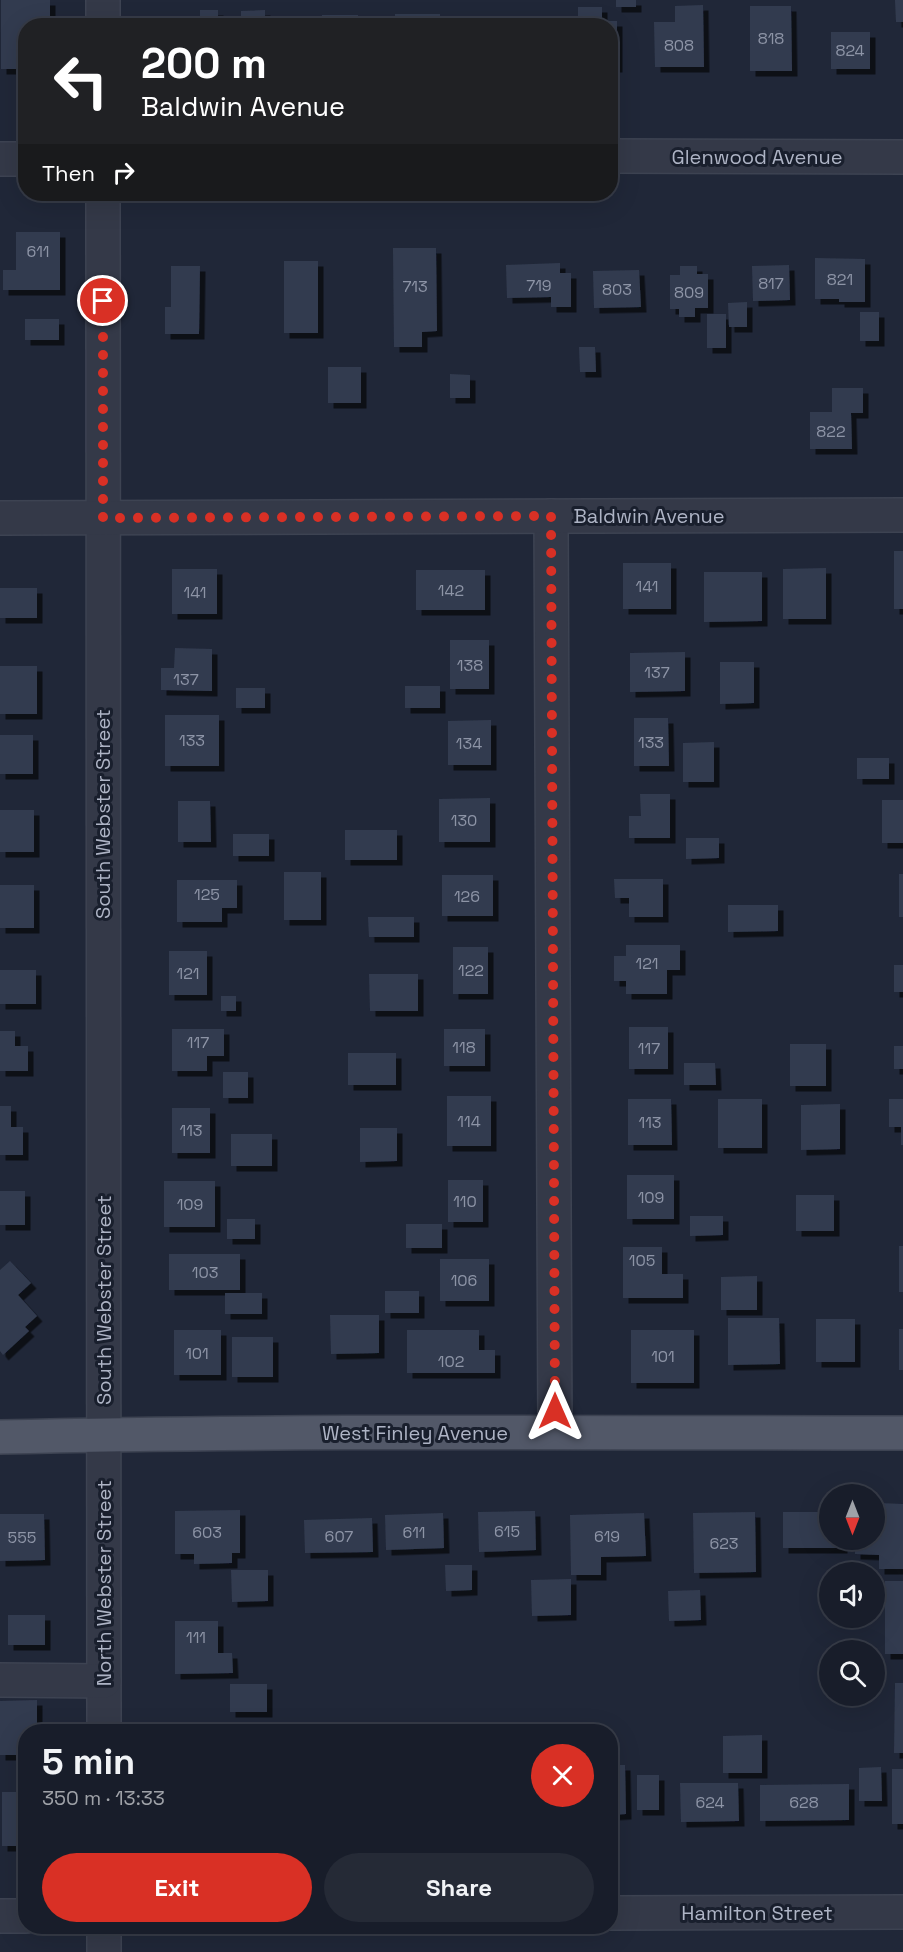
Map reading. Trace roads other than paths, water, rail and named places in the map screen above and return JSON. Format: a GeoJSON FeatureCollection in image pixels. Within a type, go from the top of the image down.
{"type":"FeatureCollection","features":[{"type":"Feature","properties":{"kind":"main road","name":"West Finley Avenue"},"geometry":{"type":"LineString","coordinates":[[0,1437],[555,1432],[903,1433]]}},
{"type":"Feature","properties":{"kind":"street"},"geometry":{"type":"LineString","coordinates":[[103,0],[103,18]]}},
{"type":"Feature","properties":{"kind":"street","name":"Glenwood Avenue"},"geometry":{"type":"LineString","coordinates":[[618,156],[903,157]]}},
{"type":"Feature","properties":{"kind":"street"},"geometry":{"type":"LineString","coordinates":[[0,159],[18,159]]}},
{"type":"Feature","properties":{"kind":"street","name":"South Webster Street"},"geometry":{"type":"LineString","coordinates":[[103,201],[104,1435]]}},
{"type":"Feature","properties":{"kind":"street","name":"Baldwin Avenue"},"geometry":{"type":"LineString","coordinates":[[0,518],[903,515]]}},
{"type":"Feature","properties":{"kind":"street"},"geometry":{"type":"LineString","coordinates":[[551,516],[555,1432]]}},
{"type":"Feature","properties":{"kind":"street","name":"North Webster Street"},"geometry":{"type":"LineString","coordinates":[[104,1435],[104,1724]]}},
{"type":"Feature","properties":{"kind":"street"},"geometry":{"type":"LineString","coordinates":[[0,1680],[104,1681]]}},
{"type":"Feature","properties":{"kind":"street","name":"Hamilton Street"},"geometry":{"type":"LineString","coordinates":[[618,1913],[903,1912]]}},
{"type":"Feature","properties":{"kind":"street"},"geometry":{"type":"LineString","coordinates":[[0,1916],[18,1916]]}},
{"type":"Feature","properties":{"kind":"street"},"geometry":{"type":"LineString","coordinates":[[104,1934],[104,1952]]}}]}
